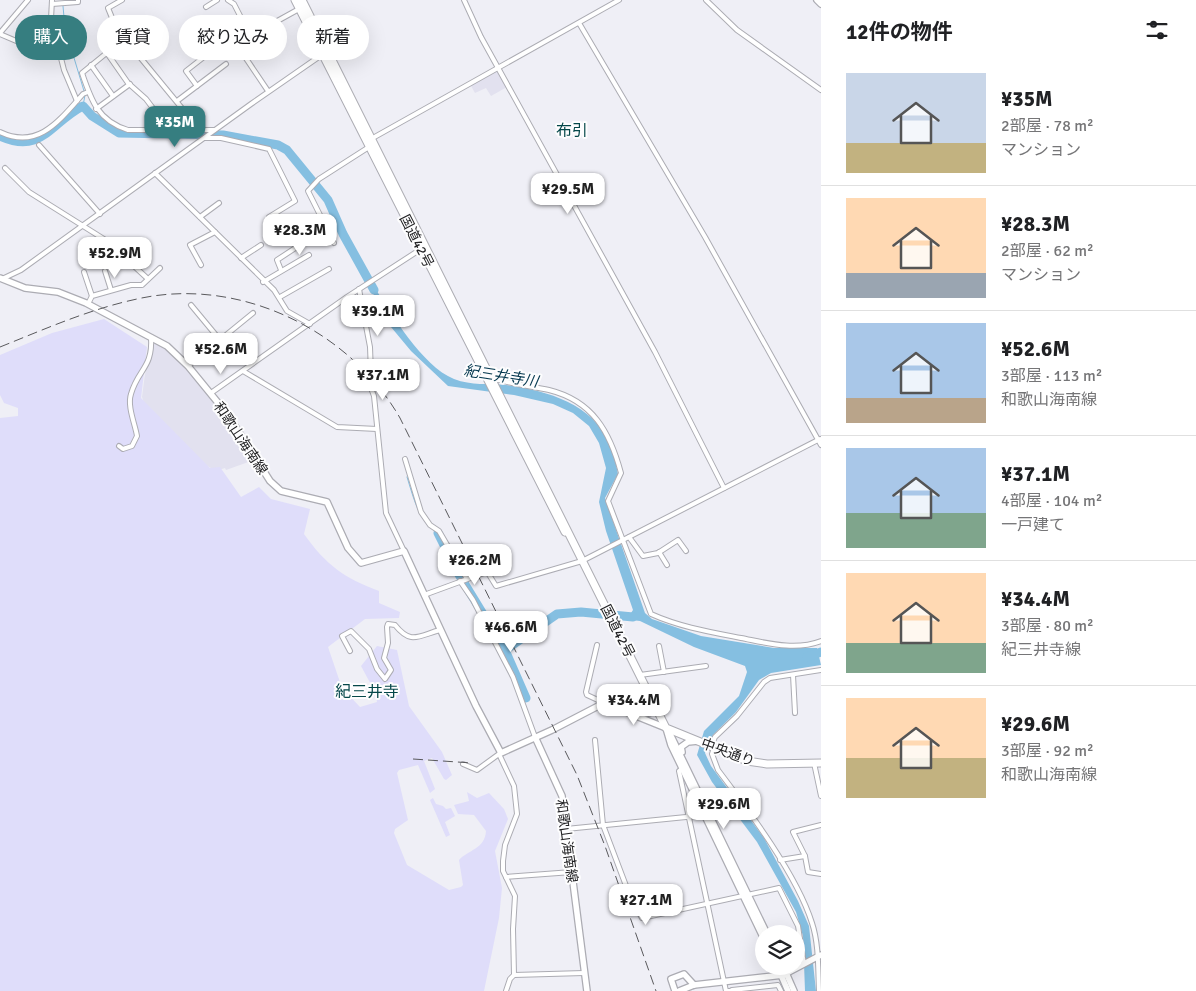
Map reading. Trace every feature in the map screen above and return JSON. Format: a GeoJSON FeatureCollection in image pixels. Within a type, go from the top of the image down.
{"type":"FeatureCollection","features":[{"type":"Feature","properties":{"kind":"highway","name":"国道42号"},"geometry":{"type":"LineString","coordinates":[[295,0],[303,15]]}},
{"type":"Feature","properties":{"kind":"highway","name":"国道42号"},"geometry":{"type":"LineString","coordinates":[[302,0],[309,15]]}},
{"type":"Feature","properties":{"kind":"highway","name":"国道42号"},"geometry":{"type":"LineString","coordinates":[[328,60],[666,728]]}},
{"type":"Feature","properties":{"kind":"highway"},"geometry":{"type":"LineString","coordinates":[[635,716],[650,712],[651,696]]}},
{"type":"Feature","properties":{"kind":"highway","name":"中央通り"},"geometry":{"type":"LineString","coordinates":[[666,728],[734,757],[760,763],[818,763]]}},
{"type":"Feature","properties":{"kind":"main road"},"geometry":{"type":"LineString","coordinates":[[817,0],[821,4]]}},
{"type":"Feature","properties":{"kind":"main road","name":"和歌山海南線"},"geometry":{"type":"LineString","coordinates":[[1,279],[25,288],[58,292],[88,304],[167,346],[188,366],[239,429],[270,481],[281,490],[327,502],[348,548],[361,563],[404,551]]}},
{"type":"Feature","properties":{"kind":"main road"},"geometry":{"type":"LineString","coordinates":[[404,551],[500,754],[601,704],[607,703],[666,728],[683,757],[758,925]]}},
{"type":"Feature","properties":{"kind":"main road"},"geometry":{"type":"LineString","coordinates":[[666,728],[683,768],[708,814]]}},
{"type":"Feature","properties":{"kind":"main road","name":"和歌山海南線"},"geometry":{"type":"LineString","coordinates":[[534,738],[562,796],[587,991]]}},
{"type":"Feature","properties":{"kind":"main road"},"geometry":{"type":"LineString","coordinates":[[683,757],[682,746],[688,742],[698,741]]}},
{"type":"Feature","properties":{"kind":"main road"},"geometry":{"type":"LineString","coordinates":[[746,895],[762,925]]}},
{"type":"Feature","properties":{"kind":"main road"},"geometry":{"type":"LineString","coordinates":[[805,964],[817,957]]}},
{"type":"Feature","properties":{"kind":"main road"},"geometry":{"type":"LineString","coordinates":[[675,991],[671,979],[684,974],[694,985]]}},
{"type":"Feature","properties":{"kind":"main road"},"geometry":{"type":"LineString","coordinates":[[679,991],[694,985],[784,975]]}},
{"type":"Feature","properties":{"kind":"main road"},"geometry":{"type":"LineString","coordinates":[[784,975],[788,991]]}},
{"type":"Feature","properties":{"kind":"main road"},"geometry":{"type":"LineString","coordinates":[[784,975],[794,991]]}},
{"type":"Feature","properties":{"kind":"street"},"geometry":{"type":"LineString","coordinates":[[15,40],[0,34],[28,0]]}},
{"type":"Feature","properties":{"kind":"street"},"geometry":{"type":"LineString","coordinates":[[51,15],[52,2],[63,4],[78,2],[78,0]]}},
{"type":"Feature","properties":{"kind":"street"},"geometry":{"type":"LineString","coordinates":[[111,15],[108,8],[122,0]]}},
{"type":"Feature","properties":{"kind":"street"},"geometry":{"type":"LineString","coordinates":[[206,8],[217,0]]}},
{"type":"Feature","properties":{"kind":"street"},"geometry":{"type":"LineString","coordinates":[[228,0],[234,4],[240,15]]}},
{"type":"Feature","properties":{"kind":"street"},"geometry":{"type":"LineString","coordinates":[[464,0],[481,38],[655,352],[724,488]]}},
{"type":"Feature","properties":{"kind":"street"},"geometry":{"type":"LineString","coordinates":[[334,243],[308,191],[319,179],[370,143],[619,0]]}},
{"type":"Feature","properties":{"kind":"street"},"geometry":{"type":"LineString","coordinates":[[706,0],[737,30],[821,90]]}},
{"type":"Feature","properties":{"kind":"street"},"geometry":{"type":"LineString","coordinates":[[287,16],[299,9]]}},
{"type":"Feature","properties":{"kind":"street"},"geometry":{"type":"LineString","coordinates":[[579,23],[705,237],[820,439],[821,445]]}},
{"type":"Feature","properties":{"kind":"street"},"geometry":{"type":"LineString","coordinates":[[61,60],[77,101]]}},
{"type":"Feature","properties":{"kind":"street"},"geometry":{"type":"LineString","coordinates":[[97,60],[82,73],[86,93],[102,117],[115,126],[128,130],[145,131],[214,130]]}},
{"type":"Feature","properties":{"kind":"street"},"geometry":{"type":"LineString","coordinates":[[112,60],[130,84],[155,111]]}},
{"type":"Feature","properties":{"kind":"street"},"geometry":{"type":"LineString","coordinates":[[142,60],[199,129]]}},
{"type":"Feature","properties":{"kind":"street"},"geometry":{"type":"LineString","coordinates":[[197,86],[186,71],[200,60]]}},
{"type":"Feature","properties":{"kind":"street"},"geometry":{"type":"LineString","coordinates":[[246,60],[268,91]]}},
{"type":"Feature","properties":{"kind":"street"},"geometry":{"type":"LineString","coordinates":[[1,279],[21,270],[268,91],[314,60]]}},
{"type":"Feature","properties":{"kind":"street"},"geometry":{"type":"LineString","coordinates":[[177,101],[226,64]]}},
{"type":"Feature","properties":{"kind":"street"},"geometry":{"type":"LineString","coordinates":[[90,65],[113,96]]}},
{"type":"Feature","properties":{"kind":"street"},"geometry":{"type":"LineString","coordinates":[[96,109],[130,84]]}},
{"type":"Feature","properties":{"kind":"street"},"geometry":{"type":"LineString","coordinates":[[0,132],[13,138],[31,138],[44,132],[86,93]]}},
{"type":"Feature","properties":{"kind":"street"},"geometry":{"type":"LineString","coordinates":[[205,138],[221,138],[268,149],[295,201],[269,217],[274,235],[300,220]]}},
{"type":"Feature","properties":{"kind":"street"},"geometry":{"type":"LineString","coordinates":[[39,145],[100,214]]}},
{"type":"Feature","properties":{"kind":"street"},"geometry":{"type":"LineString","coordinates":[[5,168],[29,192],[107,242],[148,279]]}},
{"type":"Feature","properties":{"kind":"street"},"geometry":{"type":"LineString","coordinates":[[155,174],[280,297],[287,312],[310,324]]}},
{"type":"Feature","properties":{"kind":"street"},"geometry":{"type":"LineString","coordinates":[[200,217],[219,203]]}},
{"type":"Feature","properties":{"kind":"street"},"geometry":{"type":"LineString","coordinates":[[201,264],[190,245],[215,232]]}},
{"type":"Feature","properties":{"kind":"street"},"geometry":{"type":"LineString","coordinates":[[281,270],[278,260],[309,239]]}},
{"type":"Feature","properties":{"kind":"street"},"geometry":{"type":"LineString","coordinates":[[241,258],[261,245]]}},
{"type":"Feature","properties":{"kind":"street"},"geometry":{"type":"LineString","coordinates":[[211,393],[366,284],[423,247]]}},
{"type":"Feature","properties":{"kind":"street"},"geometry":{"type":"LineString","coordinates":[[264,282],[281,270],[283,272],[309,255]]}},
{"type":"Feature","properties":{"kind":"street"},"geometry":{"type":"LineString","coordinates":[[92,296],[131,285],[142,286],[160,268]]}},
{"type":"Feature","properties":{"kind":"street"},"geometry":{"type":"LineString","coordinates":[[280,297],[328,269]]}},
{"type":"Feature","properties":{"kind":"street"},"geometry":{"type":"LineString","coordinates":[[106,270],[110,290]]}},
{"type":"Feature","properties":{"kind":"street"},"geometry":{"type":"LineString","coordinates":[[84,272],[92,296],[88,304]]}},
{"type":"Feature","properties":{"kind":"street"},"geometry":{"type":"LineString","coordinates":[[359,289],[368,327],[371,373],[369,383],[374,396],[386,513],[404,551]]}},
{"type":"Feature","properties":{"kind":"street"},"geometry":{"type":"LineString","coordinates":[[191,305],[220,340]]}},
{"type":"Feature","properties":{"kind":"street"},"geometry":{"type":"LineString","coordinates":[[188,366],[253,313]]}},
{"type":"Feature","properties":{"kind":"street"},"geometry":{"type":"LineString","coordinates":[[119,446],[123,449],[132,446],[137,436],[130,398],[151,356],[151,336]]}},
{"type":"Feature","properties":{"kind":"street"},"geometry":{"type":"LineString","coordinates":[[242,371],[337,428],[377,429]]}},
{"type":"Feature","properties":{"kind":"street"},"geometry":{"type":"LineString","coordinates":[[490,379],[551,391],[583,406],[603,425],[612,444],[621,473],[608,499],[621,541],[651,614],[691,628],[766,644],[780,646],[820,644]]}},
{"type":"Feature","properties":{"kind":"street"},"geometry":{"type":"LineString","coordinates":[[424,595],[460,581],[488,573],[496,586],[582,560],[820,439]]}},
{"type":"Feature","properties":{"kind":"street"},"geometry":{"type":"LineString","coordinates":[[405,460],[421,512],[430,525],[439,531],[467,579]]}},
{"type":"Feature","properties":{"kind":"street"},"geometry":{"type":"LineString","coordinates":[[629,537],[643,556],[659,552],[678,540],[686,551]]}},
{"type":"Feature","properties":{"kind":"street"},"geometry":{"type":"LineString","coordinates":[[659,552],[667,565]]}},
{"type":"Feature","properties":{"kind":"street"},"geometry":{"type":"LineString","coordinates":[[460,581],[473,600],[512,677],[534,738]]}},
{"type":"Feature","properties":{"kind":"street"},"geometry":{"type":"LineString","coordinates":[[350,651],[342,636],[345,632],[351,631],[369,649],[377,669],[385,679],[391,670],[384,658],[388,643],[386,627],[388,624],[395,625],[404,636],[410,638],[440,630]]}},
{"type":"Feature","properties":{"kind":"street"},"geometry":{"type":"LineString","coordinates":[[597,644],[586,692],[587,695],[600,700],[601,704]]}},
{"type":"Feature","properties":{"kind":"street"},"geometry":{"type":"LineString","coordinates":[[659,646],[664,672]]}},
{"type":"Feature","properties":{"kind":"street"},"geometry":{"type":"LineString","coordinates":[[640,675],[706,666]]}},
{"type":"Feature","properties":{"kind":"street"},"geometry":{"type":"LineString","coordinates":[[819,991],[813,924],[780,860],[718,770],[711,747],[715,737],[737,716],[764,682],[770,678],[821,670]]}},
{"type":"Feature","properties":{"kind":"street"},"geometry":{"type":"LineString","coordinates":[[793,675],[795,713]]}},
{"type":"Feature","properties":{"kind":"street"},"geometry":{"type":"LineString","coordinates":[[594,740],[603,825],[628,891],[642,918],[780,888],[798,925]]}},
{"type":"Feature","properties":{"kind":"street"},"geometry":{"type":"LineString","coordinates":[[463,764],[477,770],[500,754],[514,786],[517,814],[503,853],[503,871],[515,896],[512,930],[514,975],[506,991]]}},
{"type":"Feature","properties":{"kind":"street"},"geometry":{"type":"LineString","coordinates":[[818,763],[821,796]]}},
{"type":"Feature","properties":{"kind":"street"},"geometry":{"type":"LineString","coordinates":[[683,768],[679,771],[726,991],[778,985],[781,991]]}},
{"type":"Feature","properties":{"kind":"street"},"geometry":{"type":"LineString","coordinates":[[566,830],[689,818],[708,814]]}},
{"type":"Feature","properties":{"kind":"street"},"geometry":{"type":"LineString","coordinates":[[821,826],[794,832],[806,856],[808,872],[821,874]]}},
{"type":"Feature","properties":{"kind":"street"},"geometry":{"type":"LineString","coordinates":[[780,860],[806,856]]}},
{"type":"Feature","properties":{"kind":"street"},"geometry":{"type":"LineString","coordinates":[[506,877],[572,872]]}},
{"type":"Feature","properties":{"kind":"street"},"geometry":{"type":"LineString","coordinates":[[514,975],[584,973]]}},
{"type":"Feature","properties":{"kind":"shaded area"},"geometry":{"type":"Polygon","coordinates":[[[497,70],[507,87],[491,96],[486,88],[475,93],[470,84],[497,70]]]}},
{"type":"Feature","properties":{"kind":"shaded area"},"geometry":{"type":"Polygon","coordinates":[[[369,285],[373,285],[408,338],[430,363],[442,372],[454,379],[467,383],[506,385],[552,395],[567,401],[592,418],[610,444],[618,474],[605,498],[645,613],[652,619],[701,636],[774,648],[817,648],[821,665],[771,673],[759,680],[736,712],[713,735],[705,753],[711,766],[764,838],[798,901],[809,926],[816,991],[805,991],[805,925],[800,925],[796,912],[757,842],[712,782],[697,755],[704,731],[739,696],[747,672],[745,666],[694,647],[640,621],[623,619],[622,613],[631,613],[633,610],[606,531],[599,502],[606,468],[599,443],[589,426],[573,413],[553,404],[514,395],[448,386],[411,351],[391,327],[369,285]]]}},
{"type":"Feature","properties":{"kind":"shaded area"},"geometry":{"type":"Polygon","coordinates":[[[104,319],[147,347],[141,398],[210,468],[220,467],[241,497],[259,487],[271,499],[310,509],[304,534],[312,545],[337,569],[356,581],[379,591],[379,603],[400,612],[399,618],[365,619],[328,647],[342,688],[360,707],[377,702],[375,692],[361,666],[377,646],[397,650],[409,706],[442,752],[452,775],[446,780],[444,779],[432,758],[424,761],[435,789],[430,793],[418,765],[399,770],[397,773],[408,820],[395,829],[394,833],[407,865],[449,890],[461,887],[463,885],[459,860],[483,842],[486,831],[474,815],[458,814],[454,805],[469,801],[467,792],[477,798],[489,793],[504,809],[508,819],[495,851],[502,888],[499,918],[484,991],[0,991],[0,418],[18,416],[18,408],[4,403],[0,395],[0,355],[52,333],[104,319]]]}},
{"type":"Feature","properties":{"kind":"shaded area"},"geometry":{"type":"Polygon","coordinates":[[[153,341],[164,346],[179,358],[232,422],[254,460],[226,470],[225,468],[216,471],[197,460],[147,412],[142,397],[145,374],[153,351],[153,341]]]}},
{"type":"Feature","properties":{"kind":"shaded area"},"geometry":{"type":"Polygon","coordinates":[[[433,798],[436,804],[446,809],[451,808],[455,816],[445,822],[450,835],[446,837],[430,800],[433,798]]]}},
{"type":"Feature","properties":{"kind":"waterway"},"geometry":{"type":"LineString","coordinates":[[63,6],[65,28],[84,91]]}},
{"type":"Feature","properties":{"kind":"waterway"},"geometry":{"type":"LineString","coordinates":[[83,106],[85,95]]}},
{"type":"Feature","properties":{"kind":"waterway","name":"紀三井寺川"},"geometry":{"type":"LineString","coordinates":[[0,136],[14,141],[26,142],[36,139],[83,106],[92,116],[119,133],[223,135],[278,145],[287,150],[328,200],[343,234],[374,290]]}},
{"type":"Feature","properties":{"kind":"waterway"},"geometry":{"type":"LineString","coordinates":[[407,477],[421,515],[431,528],[438,533]]}},
{"type":"Feature","properties":{"kind":"waterway"},"geometry":{"type":"LineString","coordinates":[[438,533],[458,573],[505,650],[526,698]]}},
{"type":"Feature","properties":{"kind":"waterway"},"geometry":{"type":"LineString","coordinates":[[505,650],[557,614],[581,612],[633,617]]}},
{"type":"Feature","properties":{"kind":"waterway","name":"紀三井寺川"},"geometry":{"type":"LineString","coordinates":[[807,657],[821,652]]}},
{"type":"Feature","properties":{"kind":"railway"},"geometry":{"type":"LineString","coordinates":[[0,347],[68,320],[119,303],[175,294],[214,295],[251,303],[287,316],[321,335],[352,359],[378,386],[400,418],[577,775],[605,846],[656,991]]}},
{"type":"Feature","properties":{"kind":"railway"},"geometry":{"type":"LineString","coordinates":[[413,759],[472,763]]}},
{"type":"Feature","properties":{"kind":"district","name":"布引"},"geometry":{"type":"Point","coordinates":[572,130]}},
{"type":"Feature","properties":{"kind":"district","name":"紀三井寺"},"geometry":{"type":"Point","coordinates":[367,691]}}]}
